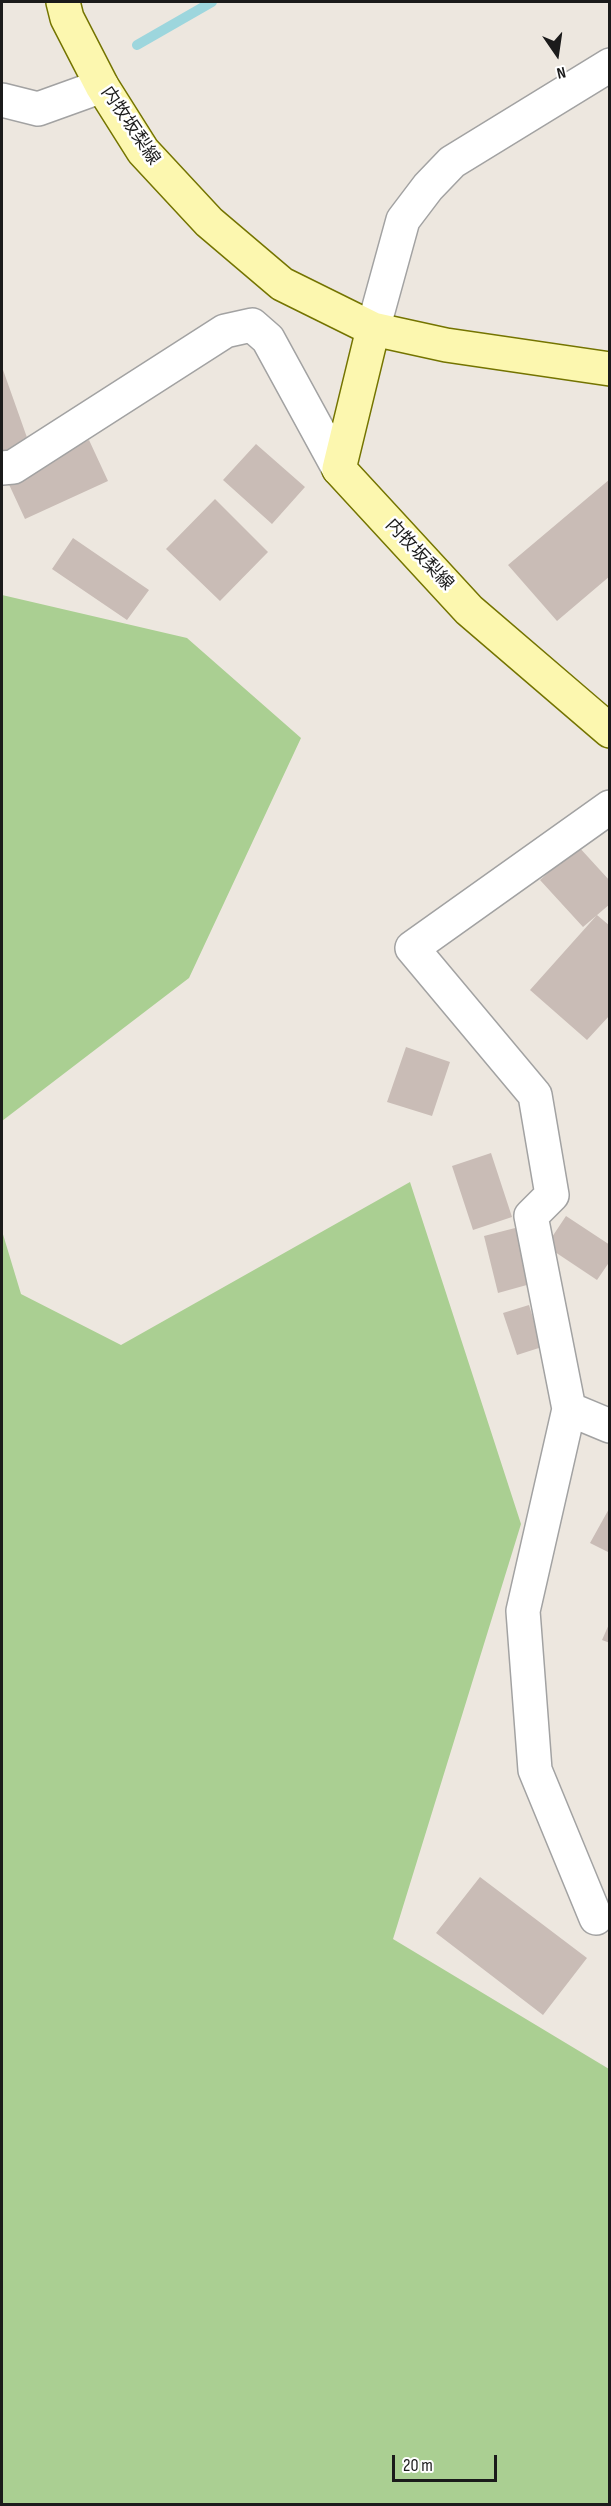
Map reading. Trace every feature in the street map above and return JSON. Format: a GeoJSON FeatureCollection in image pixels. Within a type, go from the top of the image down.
{"type":"FeatureCollection","features":[{"type":"Feature","properties":{"kind":"main road","name":"内牧坂梨線"},"geometry":{"type":"LineString","coordinates":[[63,2],[68,18],[102,86],[143,151],[209,222],[282,284],[373,329],[446,345],[609,369]]}},
{"type":"Feature","properties":{"kind":"main road"},"geometry":{"type":"LineString","coordinates":[[339,469],[373,329]]}},
{"type":"Feature","properties":{"kind":"main road","name":"内牧坂梨線"},"geometry":{"type":"LineString","coordinates":[[339,469],[469,610],[609,731]]}},
{"type":"Feature","properties":{"kind":"street"},"geometry":{"type":"LineString","coordinates":[[373,329],[404,220],[428,187],[452,162],[609,65]]}},
{"type":"Feature","properties":{"kind":"street"},"geometry":{"type":"LineString","coordinates":[[2,100],[38,109],[102,86]]}},
{"type":"Feature","properties":{"kind":"street"},"geometry":{"type":"LineString","coordinates":[[2,468],[13,467],[225,331],[252,325],[268,339],[339,469]]}},
{"type":"Feature","properties":{"kind":"street"},"geometry":{"type":"LineString","coordinates":[[596,1918],[535,1770],[523,1611],[570,1409],[531,1216],[552,1195],[535,1095],[412,948],[609,807]]}},
{"type":"Feature","properties":{"kind":"street"},"geometry":{"type":"LineString","coordinates":[[570,1409],[609,1426]]}},
{"type":"Feature","properties":{"kind":"green space"},"geometry":{"type":"Polygon","coordinates":[[[2,595],[187,638],[301,738],[189,978],[2,1121],[2,595]]]}},
{"type":"Feature","properties":{"kind":"green space"},"geometry":{"type":"Polygon","coordinates":[[[410,1182],[521,1524],[393,1939],[609,2069],[609,2504],[2,2504],[2,1231],[21,1294],[121,1345],[410,1182]]]}},
{"type":"Feature","properties":{"kind":"building"},"geometry":{"type":"Polygon","coordinates":[[[2,367],[30,446],[2,456],[2,367]]]}},
{"type":"Feature","properties":{"kind":"building"},"geometry":{"type":"Polygon","coordinates":[[[89,440],[108,481],[25,519],[6,478],[89,440]]]}},
{"type":"Feature","properties":{"kind":"building"},"geometry":{"type":"Polygon","coordinates":[[[256,444],[305,487],[272,524],[223,480],[256,444]]]}},
{"type":"Feature","properties":{"kind":"building"},"geometry":{"type":"Polygon","coordinates":[[[610,479],[610,576],[557,621],[508,565],[610,479]]]}},
{"type":"Feature","properties":{"kind":"building"},"geometry":{"type":"Polygon","coordinates":[[[215,499],[268,552],[220,601],[166,549],[215,499]]]}},
{"type":"Feature","properties":{"kind":"building"},"geometry":{"type":"Polygon","coordinates":[[[73,538],[149,590],[127,620],[52,569],[73,538]]]}},
{"type":"Feature","properties":{"kind":"building"},"geometry":{"type":"Polygon","coordinates":[[[578,846],[610,881],[610,904],[583,927],[540,880],[578,846]]]}},
{"type":"Feature","properties":{"kind":"building"},"geometry":{"type":"Polygon","coordinates":[[[597,915],[610,926],[610,1015],[587,1040],[530,990],[597,915]]]}},
{"type":"Feature","properties":{"kind":"building"},"geometry":{"type":"Polygon","coordinates":[[[406,1047],[450,1062],[432,1116],[387,1102],[406,1047]]]}},
{"type":"Feature","properties":{"kind":"building"},"geometry":{"type":"Polygon","coordinates":[[[491,1153],[512,1217],[473,1230],[452,1166],[491,1153]]]}},
{"type":"Feature","properties":{"kind":"building"},"geometry":{"type":"Polygon","coordinates":[[[566,1216],[610,1245],[610,1261],[597,1280],[546,1246],[566,1216]]]}},
{"type":"Feature","properties":{"kind":"building"},"geometry":{"type":"Polygon","coordinates":[[[519,1227],[534,1283],[498,1293],[484,1236],[519,1227]]]}},
{"type":"Feature","properties":{"kind":"building"},"geometry":{"type":"Polygon","coordinates":[[[529,1305],[542,1347],[517,1355],[503,1313],[529,1305]]]}},
{"type":"Feature","properties":{"kind":"building"},"geometry":{"type":"Polygon","coordinates":[[[610,1507],[610,1553],[590,1543],[610,1507]]]}},
{"type":"Feature","properties":{"kind":"building"},"geometry":{"type":"Polygon","coordinates":[[[610,1622],[610,1643],[602,1640],[610,1622]]]}},
{"type":"Feature","properties":{"kind":"building"},"geometry":{"type":"Polygon","coordinates":[[[480,1877],[587,1958],[543,2015],[436,1933],[480,1877]]]}},
{"type":"Feature","properties":{"kind":"waterway"},"geometry":{"type":"LineString","coordinates":[[137,45],[212,2]]}}]}
